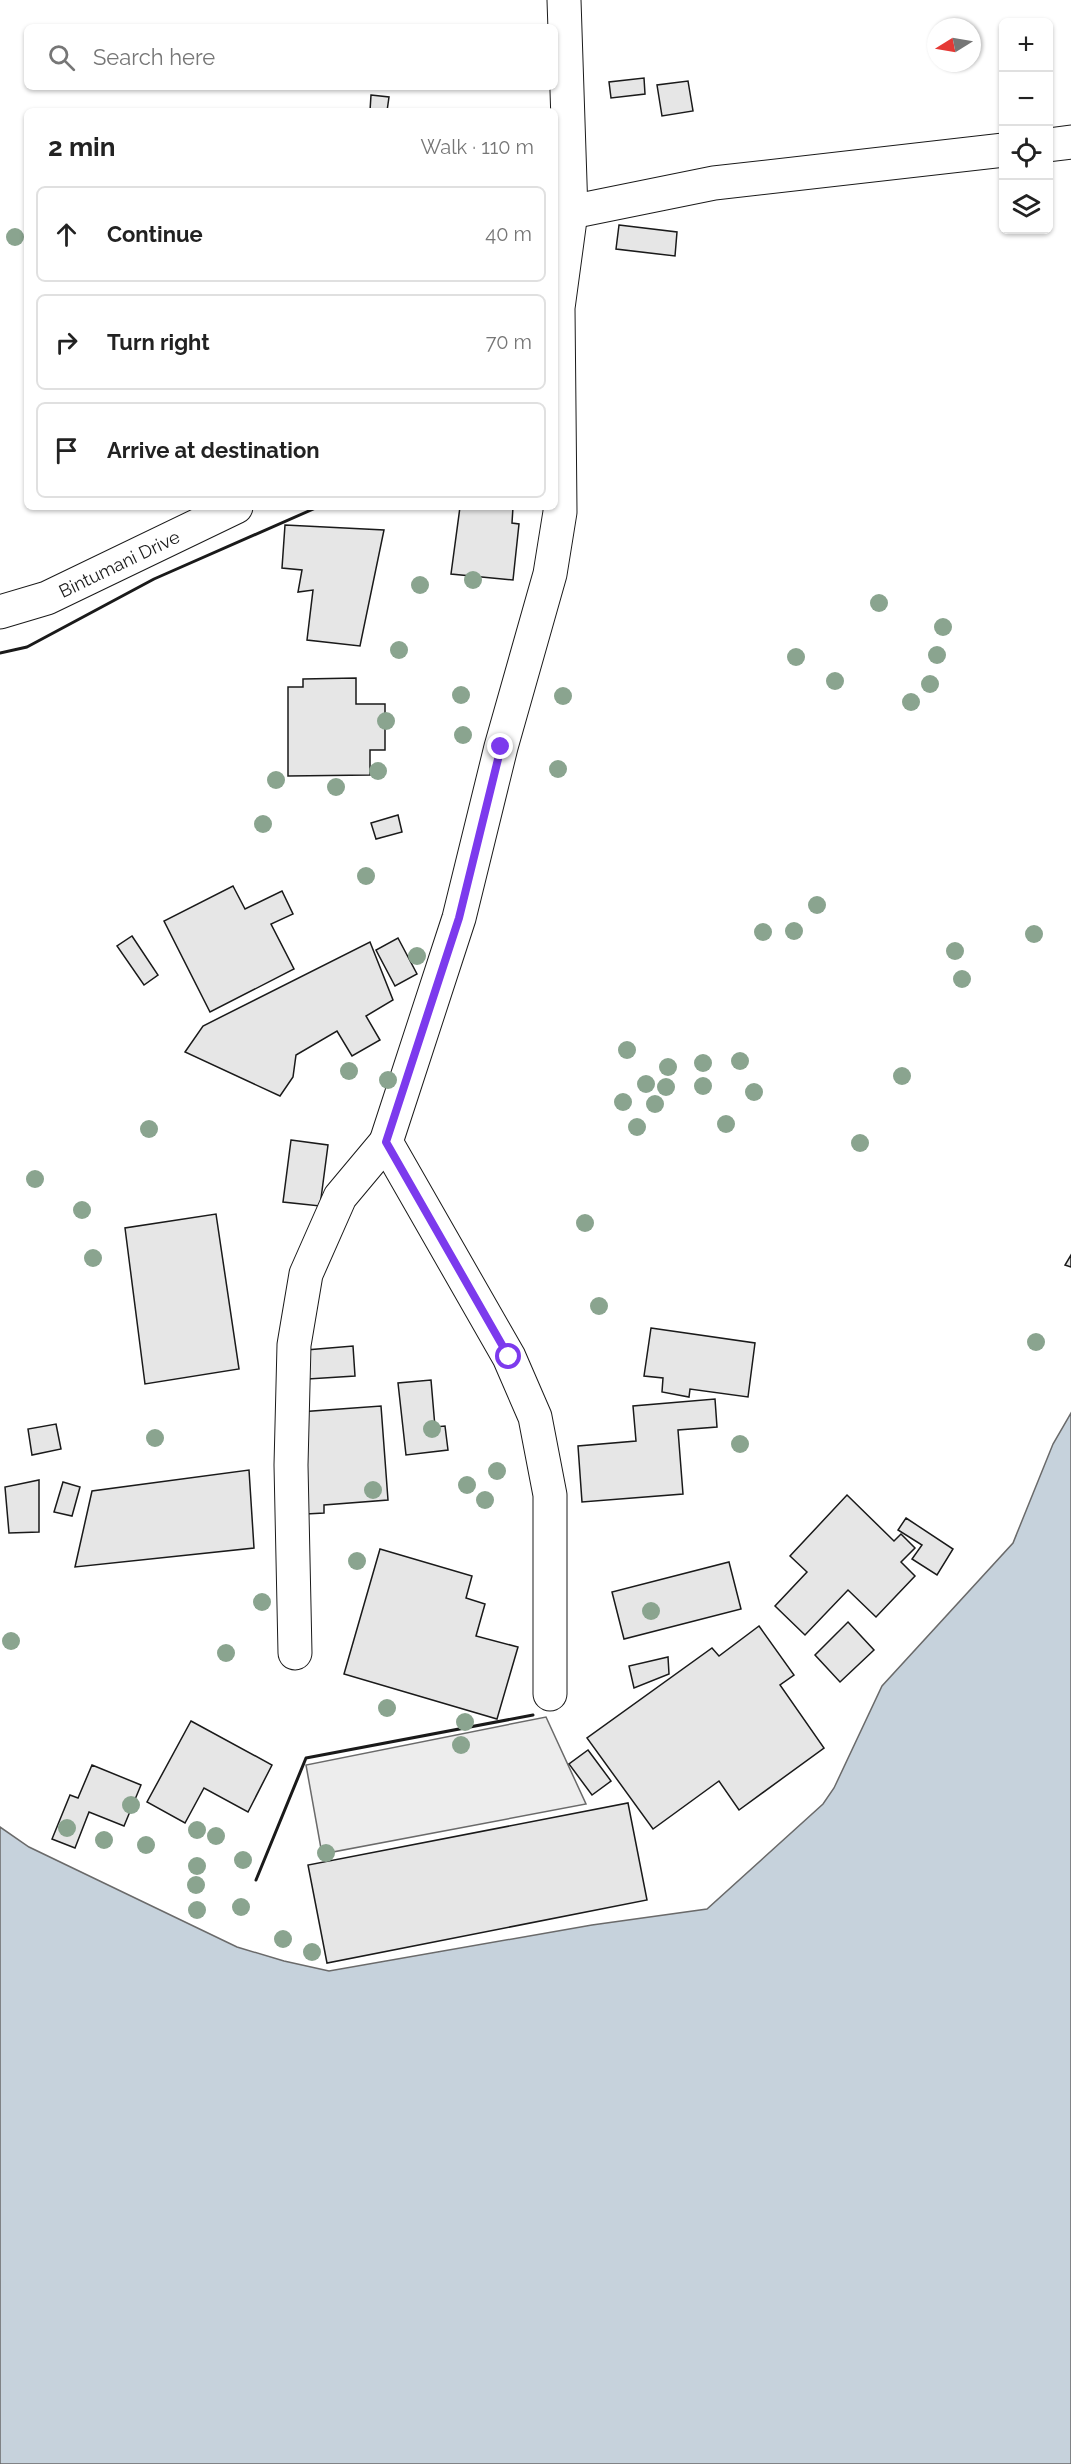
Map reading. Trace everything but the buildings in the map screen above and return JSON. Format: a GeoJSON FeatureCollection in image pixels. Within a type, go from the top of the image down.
{"type":"FeatureCollection","features":[{"type":"Feature","properties":{"kind":"street"},"geometry":{"type":"LineString","coordinates":[[558,296],[571,212],[564,0]]}},
{"type":"Feature","properties":{"kind":"street"},"geometry":{"type":"LineString","coordinates":[[1053,144],[1071,142]]}},
{"type":"Feature","properties":{"kind":"street"},"geometry":{"type":"LineString","coordinates":[[571,212],[714,183],[999,151]]}},
{"type":"Feature","properties":{"kind":"street"},"geometry":{"type":"LineString","coordinates":[[295,1653],[291,1465],[294,1345],[306,1274],[340,1197],[386,1142],[459,918],[501,747],[550,574],[560,512],[558,410]]}},
{"type":"Feature","properties":{"kind":"street","name":"Bintumani Drive"},"geometry":{"type":"LineString","coordinates":[[0,612],[47,598],[230,510]]}},
{"type":"Feature","properties":{"kind":"street"},"geometry":{"type":"LineString","coordinates":[[386,1142],[509,1357],[535,1417],[550,1495],[549,1694]]}},
{"type":"Feature","properties":{"kind":"shaded area"},"geometry":{"type":"Polygon","coordinates":[[[1071,1413],[1071,2464],[0,2464],[0,1827],[29,1847],[237,1947],[329,1971],[592,1925],[707,1909],[823,1804],[834,1788],[882,1686],[1013,1543],[1053,1444],[1071,1413]]]}},
{"type":"Feature","properties":{"kind":"shaded area"},"geometry":{"type":"Polygon","coordinates":[[[546,1717],[586,1804],[322,1854],[306,1765],[546,1717]]]}},
{"type":"Feature","properties":{"kind":"wall"},"geometry":{"type":"LineString","coordinates":[[0,653],[27,647],[154,579],[311,510]]}},
{"type":"Feature","properties":{"kind":"wall"},"geometry":{"type":"LineString","coordinates":[[256,1880],[306,1758],[533,1715]]}},
{"type":"Feature","properties":{"kind":"route"},"geometry":{"type":"LineString","coordinates":[[501,747],[459,918],[386,1142],[509,1357]]}}]}
